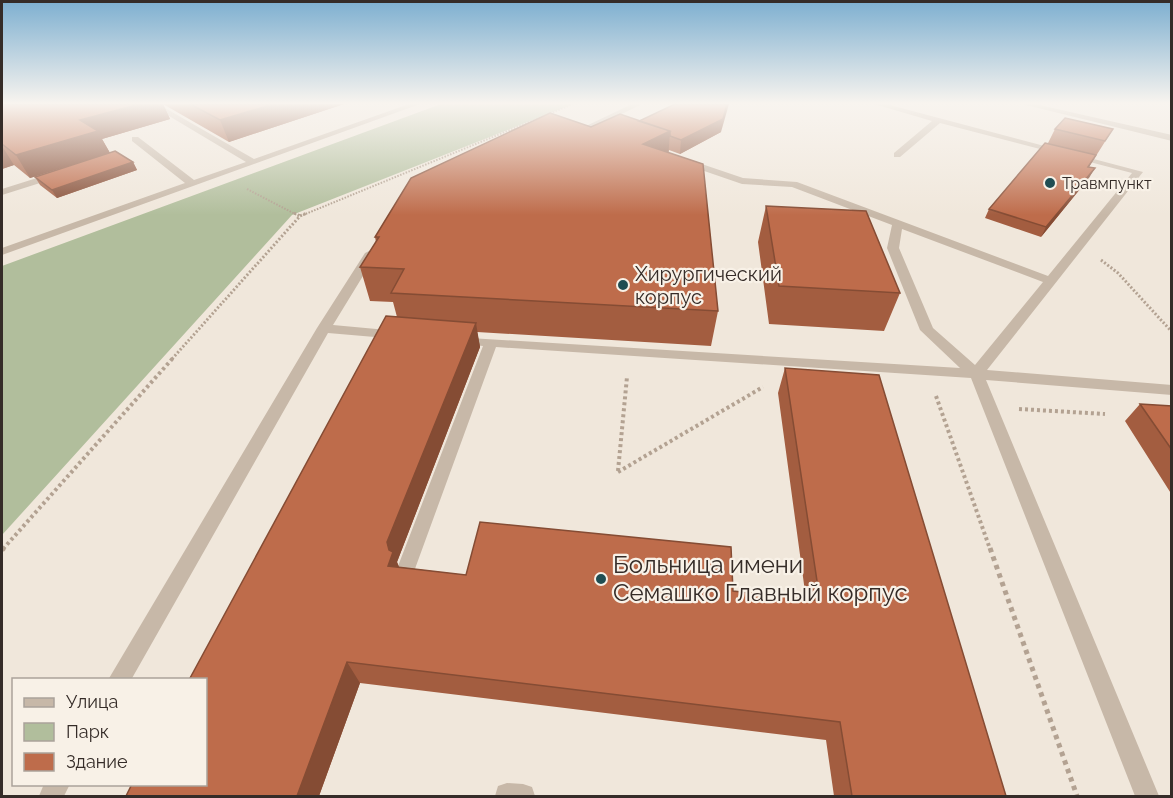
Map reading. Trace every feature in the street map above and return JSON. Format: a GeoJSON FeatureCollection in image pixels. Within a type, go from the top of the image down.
{"type":"FeatureCollection","features":[{"type":"Feature","properties":{"kind":"street"},"geometry":{"type":"LineString","coordinates":[[138,141],[193,184]]}},
{"type":"Feature","properties":{"kind":"street"},"geometry":{"type":"LineString","coordinates":[[217,141],[253,162]]}},
{"type":"Feature","properties":{"kind":"street"},"geometry":{"type":"LineString","coordinates":[[2,252],[311,141]]}},
{"type":"Feature","properties":{"kind":"street"},"geometry":{"type":"LineString","coordinates":[[897,155],[913,141]]}},
{"type":"Feature","properties":{"kind":"street"},"geometry":{"type":"LineString","coordinates":[[976,374],[1082,245],[1138,172],[1020,141]]}},
{"type":"Feature","properties":{"kind":"street"},"geometry":{"type":"LineString","coordinates":[[676,158],[742,181],[793,184],[1051,280]]}},
{"type":"Feature","properties":{"kind":"street"},"geometry":{"type":"LineString","coordinates":[[2,192],[68,171]]}},
{"type":"Feature","properties":{"kind":"street"},"geometry":{"type":"LineString","coordinates":[[898,224],[893,248],[927,330],[976,374],[1147,796]]}},
{"type":"Feature","properties":{"kind":"street"},"geometry":{"type":"LineString","coordinates":[[120,678],[324,328],[380,239]]}},
{"type":"Feature","properties":{"kind":"street"},"geometry":{"type":"LineString","coordinates":[[324,328],[413,336]]}},
{"type":"Feature","properties":{"kind":"street"},"geometry":{"type":"LineString","coordinates":[[446,339],[927,370],[1172,390]]}},
{"type":"Feature","properties":{"kind":"street"},"geometry":{"type":"LineString","coordinates":[[407,566],[491,343]]}},
{"type":"Feature","properties":{"kind":"street"},"geometry":{"type":"LineString","coordinates":[[507,796],[523,796]]}},
{"type":"Feature","properties":{"kind":"path"},"geometry":{"type":"LineString","coordinates":[[2,550],[300,216],[482,141]]}},
{"type":"Feature","properties":{"kind":"path"},"geometry":{"type":"LineString","coordinates":[[218,175],[300,216]]}},
{"type":"Feature","properties":{"kind":"path"},"geometry":{"type":"LineString","coordinates":[[1082,245],[1118,273],[1172,333]]}},
{"type":"Feature","properties":{"kind":"path"},"geometry":{"type":"LineString","coordinates":[[629,352],[618,472],[805,363]]}},
{"type":"Feature","properties":{"kind":"path"},"geometry":{"type":"LineString","coordinates":[[927,370],[1077,796]]}},
{"type":"Feature","properties":{"kind":"path"},"geometry":{"type":"LineString","coordinates":[[989,406],[1114,415]]}},
{"type":"Feature","properties":{"kind":"green space"},"geometry":{"type":"Polygon","coordinates":[[[340,141],[479,141],[292,215],[2,535],[2,266],[340,141]]]}},
{"type":"Feature","properties":{"kind":"building"},"geometry":{"type":"Polygon","coordinates":[[[2,141],[63,141],[16,155],[2,144],[2,141]]]}},
{"type":"Feature","properties":{"kind":"building"},"geometry":{"type":"Polygon","coordinates":[[[490,141],[649,141],[643,144],[703,164],[718,311],[391,293],[404,269],[360,267],[379,237],[375,237],[411,178],[490,141]]]}},
{"type":"Feature","properties":{"kind":"building"},"geometry":{"type":"Polygon","coordinates":[[[1045,143],[1096,155],[1088,167],[1095,168],[1046,227],[989,209],[1045,143]]]}},
{"type":"Feature","properties":{"kind":"building"},"geometry":{"type":"Polygon","coordinates":[[[115,151],[133,162],[52,190],[35,177],[115,151]]]}},
{"type":"Feature","properties":{"kind":"building"},"geometry":{"type":"Polygon","coordinates":[[[766,206],[866,211],[900,293],[779,286],[766,206]]]}},
{"type":"Feature","properties":{"kind":"building","name":"Больница имени Семашко Главный корпус"},"geometry":{"type":"Polygon","coordinates":[[[386,316],[476,323],[387,542],[389,550],[393,552],[388,566],[466,575],[480,522],[731,547],[733,591],[820,601],[785,368],[879,375],[1006,796],[852,796],[840,722],[347,662],[297,796],[126,796],[131,786],[207,786],[207,678],[190,678],[386,316]]]}},
{"type":"Feature","properties":{"kind":"building"},"geometry":{"type":"Polygon","coordinates":[[[1140,404],[1172,406],[1172,450],[1140,404]]]}},
{"type":"Feature","properties":{"kind":"place","name":"Травмпункт"},"geometry":{"type":"Point","coordinates":[1050,183]}},
{"type":"Feature","properties":{"kind":"place","name":"Хирургический корпус"},"geometry":{"type":"Point","coordinates":[623,285]}},
{"type":"Feature","properties":{"kind":"place","name":"Больница имени Семашко Главный корпус"},"geometry":{"type":"Point","coordinates":[601,579]}}]}
